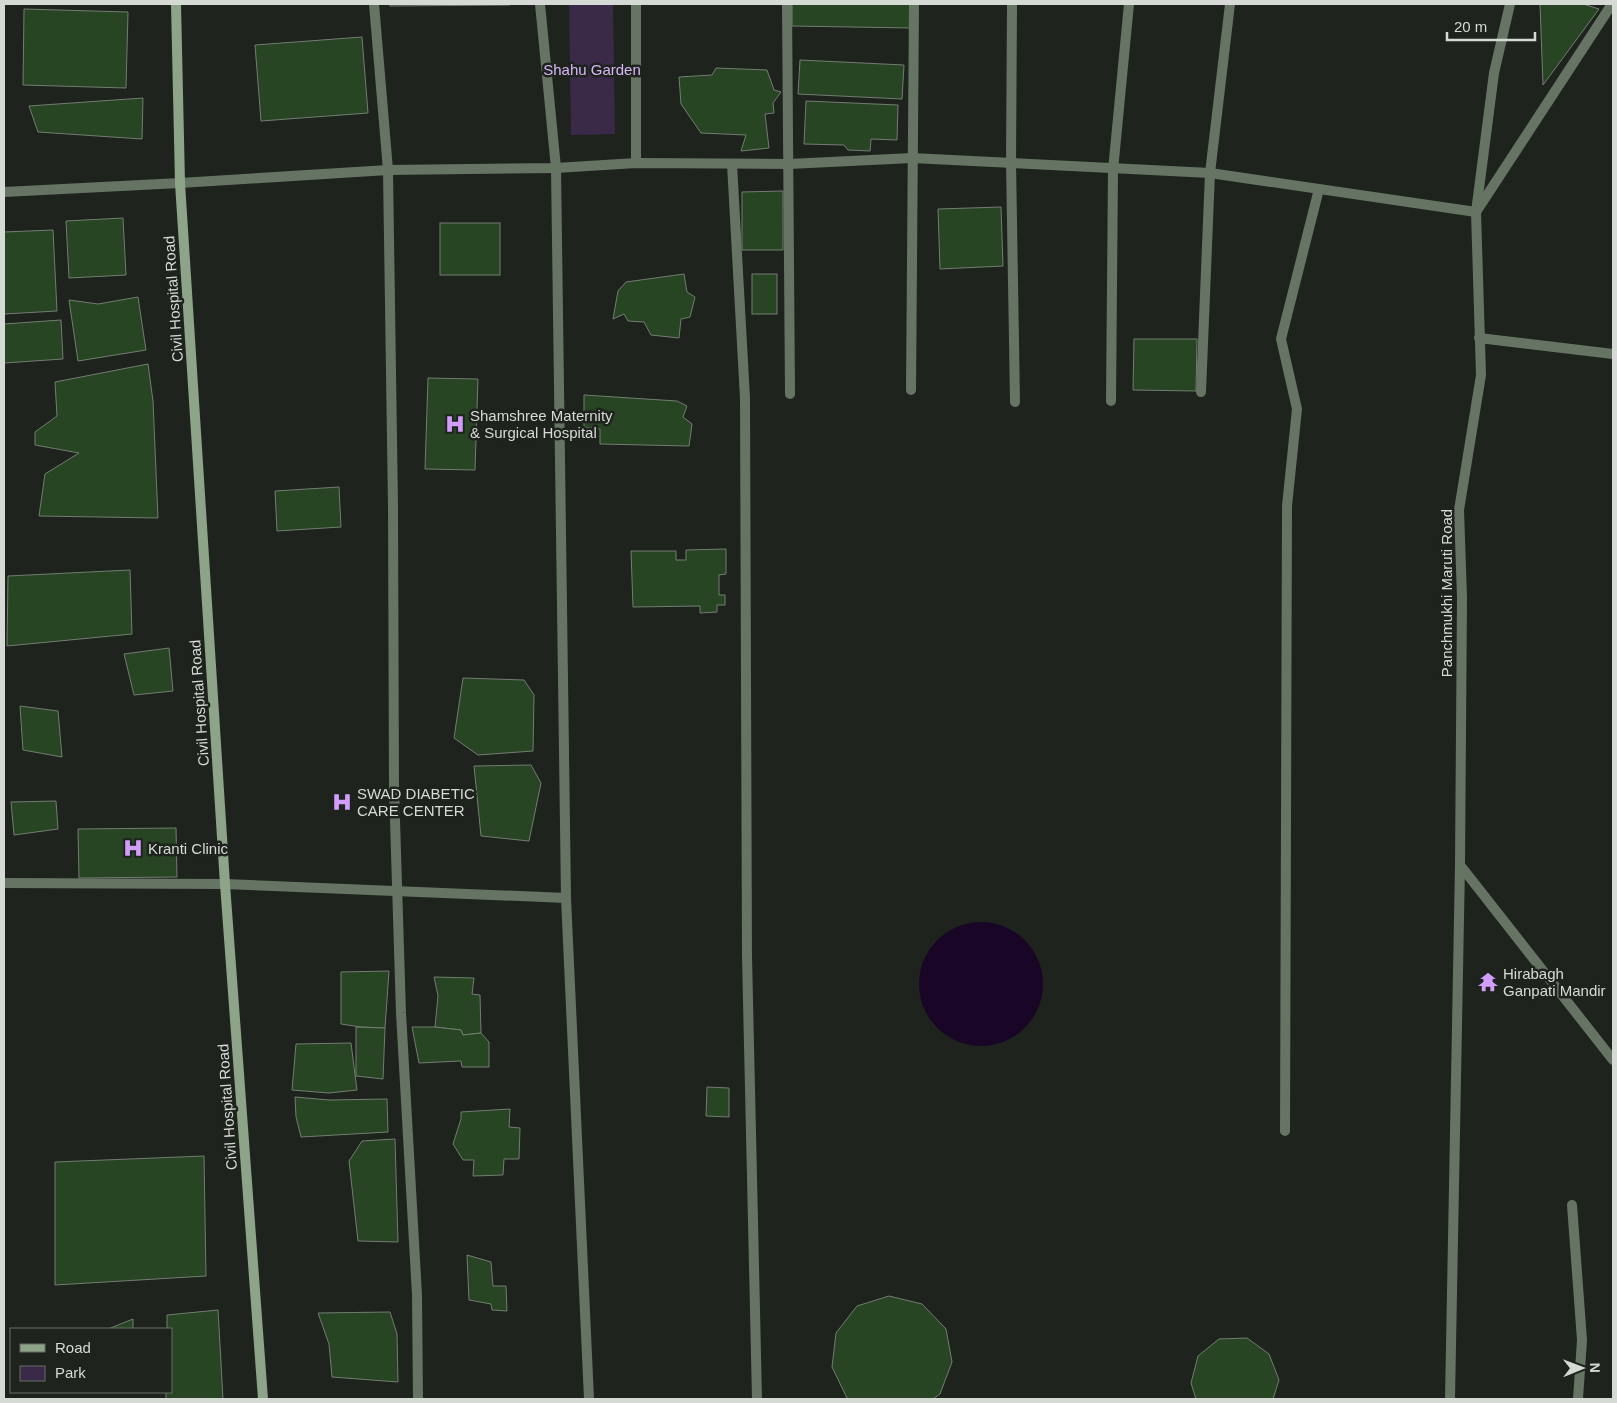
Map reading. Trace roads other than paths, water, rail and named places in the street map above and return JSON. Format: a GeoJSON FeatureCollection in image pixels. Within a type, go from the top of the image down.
{"type":"FeatureCollection","features":[{"type":"Feature","properties":{"kind":"main road","name":"Civil Hospital Road"},"geometry":{"type":"LineString","coordinates":[[176,4],[180,183],[225,884],[263,1399]]}},
{"type":"Feature","properties":{"kind":"street"},"geometry":{"type":"LineString","coordinates":[[374,4],[388,170],[393,507],[394,788],[401,1013],[417,1295],[418,1399]]}},
{"type":"Feature","properties":{"kind":"street"},"geometry":{"type":"LineString","coordinates":[[540,4],[556,168],[566,898],[589,1399]]}},
{"type":"Feature","properties":{"kind":"street"},"geometry":{"type":"LineString","coordinates":[[636,4],[636,164]]}},
{"type":"Feature","properties":{"kind":"street"},"geometry":{"type":"LineString","coordinates":[[787,4],[790,394]]}},
{"type":"Feature","properties":{"kind":"street"},"geometry":{"type":"LineString","coordinates":[[911,390],[914,4]]}},
{"type":"Feature","properties":{"kind":"street"},"geometry":{"type":"LineString","coordinates":[[1012,4],[1011,162],[1015,402]]}},
{"type":"Feature","properties":{"kind":"street"},"geometry":{"type":"LineString","coordinates":[[1111,401],[1113,170],[1129,4]]}},
{"type":"Feature","properties":{"kind":"street"},"geometry":{"type":"LineString","coordinates":[[1201,392],[1210,174],[1230,4]]}},
{"type":"Feature","properties":{"kind":"street","name":"Panchmukhi Maruti Road"},"geometry":{"type":"LineString","coordinates":[[1450,1399],[1460,865],[1462,597],[1459,510],[1481,375],[1476,212],[1494,73],[1510,4]]}},
{"type":"Feature","properties":{"kind":"street"},"geometry":{"type":"LineString","coordinates":[[4,192],[388,170],[556,168],[636,164],[789,164],[912,158],[1210,174],[1476,212],[1612,4]]}},
{"type":"Feature","properties":{"kind":"street"},"geometry":{"type":"LineString","coordinates":[[732,164],[746,398],[747,956],[757,1399]]}},
{"type":"Feature","properties":{"kind":"street"},"geometry":{"type":"LineString","coordinates":[[1285,1131],[1288,506],[1297,409],[1281,339],[1319,189]]}},
{"type":"Feature","properties":{"kind":"street"},"geometry":{"type":"LineString","coordinates":[[1480,338],[1613,354]]}},
{"type":"Feature","properties":{"kind":"street"},"geometry":{"type":"LineString","coordinates":[[1460,865],[1613,1060]]}},
{"type":"Feature","properties":{"kind":"street"},"geometry":{"type":"LineString","coordinates":[[4,883],[225,884],[566,898]]}},
{"type":"Feature","properties":{"kind":"street"},"geometry":{"type":"LineString","coordinates":[[1572,1205],[1582,1340],[1578,1399]]}},
{"type":"Feature","properties":{"kind":"place","name":"Shamshree Maternity & Surgical Hospital"},"geometry":{"type":"Point","coordinates":[455,424]}},
{"type":"Feature","properties":{"kind":"place","name":"SWAD DIABETIC CARE CENTER"},"geometry":{"type":"Point","coordinates":[342,802]}},
{"type":"Feature","properties":{"kind":"place","name":"Kranti Clinic"},"geometry":{"type":"Point","coordinates":[133,848]}},
{"type":"Feature","properties":{"kind":"place","name":"Hirabagh Ganpati Mandir"},"geometry":{"type":"Point","coordinates":[1488,982]}},
{"type":"Feature","properties":{"kind":"park label","name":"Shahu Garden"},"geometry":{"type":"Point","coordinates":[592,69]}}]}
